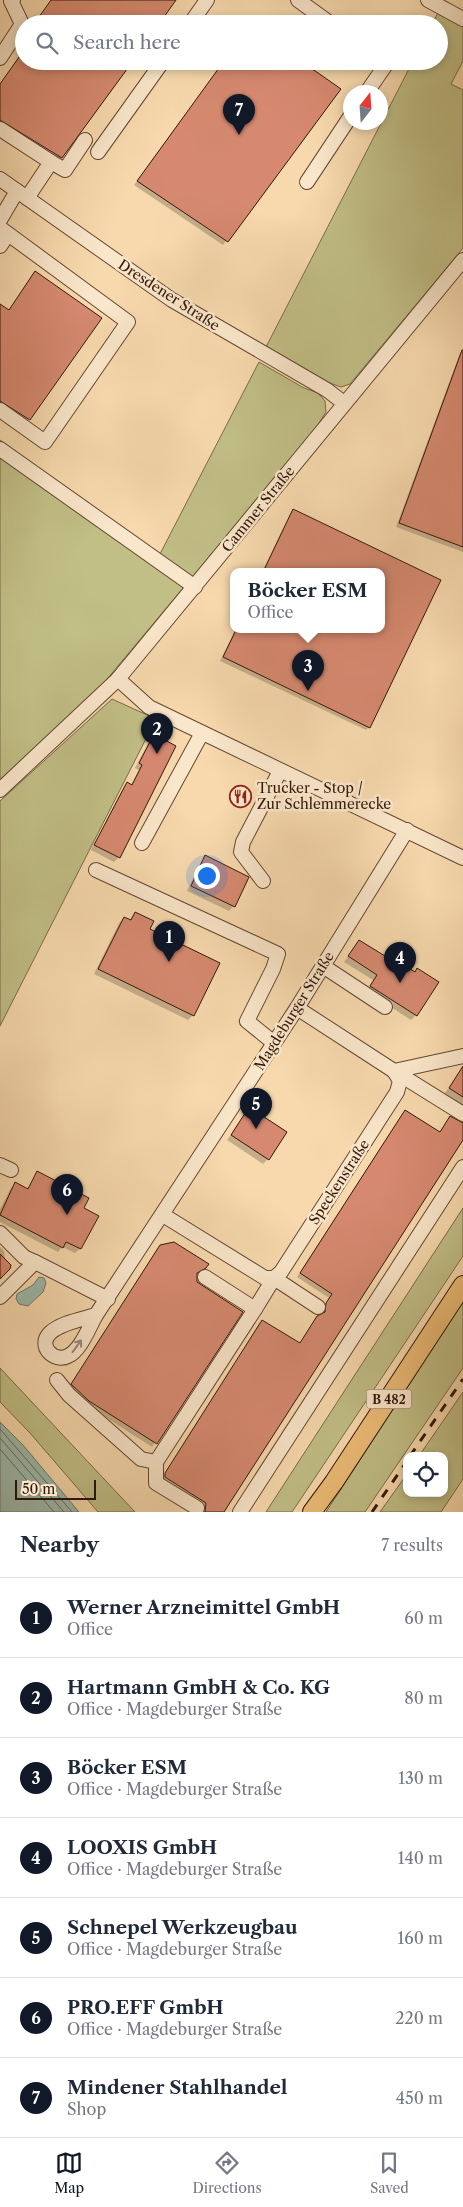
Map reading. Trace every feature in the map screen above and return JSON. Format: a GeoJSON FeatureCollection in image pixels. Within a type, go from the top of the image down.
{"type":"FeatureCollection","features":[{"type":"Feature","properties":{"kind":"main road","name":"B 482"},"geometry":{"type":"LineString","coordinates":[[312,1512],[334,1482],[463,1285]]}},
{"type":"Feature","properties":{"kind":"street"},"geometry":{"type":"LineString","coordinates":[[196,15],[207,0]]}},
{"type":"Feature","properties":{"kind":"street"},"geometry":{"type":"LineString","coordinates":[[298,0],[319,15]]}},
{"type":"Feature","properties":{"kind":"street"},"geometry":{"type":"LineString","coordinates":[[428,0],[463,19]]}},
{"type":"Feature","properties":{"kind":"street"},"geometry":{"type":"LineString","coordinates":[[12,1],[18,15]]}},
{"type":"Feature","properties":{"kind":"street"},"geometry":{"type":"LineString","coordinates":[[0,58],[15,35]]}},
{"type":"Feature","properties":{"kind":"street"},"geometry":{"type":"LineString","coordinates":[[98,152],[157,70]]}},
{"type":"Feature","properties":{"kind":"street"},"geometry":{"type":"LineString","coordinates":[[372,85],[382,70]]}},
{"type":"Feature","properties":{"kind":"street"},"geometry":{"type":"LineString","coordinates":[[307,182],[343,128]]}},
{"type":"Feature","properties":{"kind":"street"},"geometry":{"type":"LineString","coordinates":[[0,129],[64,170],[85,140]]}},
{"type":"Feature","properties":{"kind":"street"},"geometry":{"type":"LineString","coordinates":[[0,220],[51,162]]}},
{"type":"Feature","properties":{"kind":"street","name":"Dresdener Straße"},"geometry":{"type":"LineString","coordinates":[[0,179],[172,300],[327,390],[344,403]]}},
{"type":"Feature","properties":{"kind":"street"},"geometry":{"type":"LineString","coordinates":[[0,246],[4,231],[128,322],[45,442],[0,410]]}},
{"type":"Feature","properties":{"kind":"street","name":"Cammer Straße"},"geometry":{"type":"LineString","coordinates":[[0,790],[118,679],[463,260]]}},
{"type":"Feature","properties":{"kind":"street"},"geometry":{"type":"LineString","coordinates":[[0,449],[195,587]]}},
{"type":"Feature","properties":{"kind":"street"},"geometry":{"type":"LineString","coordinates":[[118,679],[149,707],[463,858]]}},
{"type":"Feature","properties":{"kind":"street"},"geometry":{"type":"LineString","coordinates":[[142,843],[202,733]]}},
{"type":"Feature","properties":{"kind":"street"},"geometry":{"type":"LineString","coordinates":[[263,881],[241,852],[244,842],[280,771]]}},
{"type":"Feature","properties":{"kind":"street","name":"Magdeburger Straße"},"geometry":{"type":"LineString","coordinates":[[96,1315],[274,1044],[407,830]]}},
{"type":"Feature","properties":{"kind":"street"},"geometry":{"type":"LineString","coordinates":[[96,870],[278,954],[273,969],[247,1021],[274,1044]]}},
{"type":"Feature","properties":{"kind":"street"},"geometry":{"type":"LineString","coordinates":[[323,966],[385,1007]]}},
{"type":"Feature","properties":{"kind":"street"},"geometry":{"type":"LineString","coordinates":[[297,1008],[444,1109]]}},
{"type":"Feature","properties":{"kind":"street"},"geometry":{"type":"LineString","coordinates":[[397,1076],[463,1056]]}},
{"type":"Feature","properties":{"kind":"street"},"geometry":{"type":"LineString","coordinates":[[397,1076],[463,1114]]}},
{"type":"Feature","properties":{"kind":"street","name":"Speckenstraße"},"geometry":{"type":"LineString","coordinates":[[156,1462],[274,1278],[281,1272],[397,1092],[397,1076]]}},
{"type":"Feature","properties":{"kind":"street"},"geometry":{"type":"LineString","coordinates":[[240,1512],[463,1167]]}},
{"type":"Feature","properties":{"kind":"street"},"geometry":{"type":"LineString","coordinates":[[163,1215],[265,1278],[274,1278],[318,1306]]}},
{"type":"Feature","properties":{"kind":"street"},"geometry":{"type":"LineString","coordinates":[[0,1234],[24,1256],[108,1299]]}},
{"type":"Feature","properties":{"kind":"street"},"geometry":{"type":"LineString","coordinates":[[0,1297],[35,1262]]}},
{"type":"Feature","properties":{"kind":"street"},"geometry":{"type":"LineString","coordinates":[[206,1277],[255,1309]]}},
{"type":"Feature","properties":{"kind":"street"},"geometry":{"type":"LineString","coordinates":[[57,1380],[69,1395],[141,1459],[156,1462],[156,1483],[190,1510]]}},
{"type":"Feature","properties":{"kind":"shaded area"},"geometry":{"type":"Polygon","coordinates":[[[439,11],[447,15],[437,15],[439,11]]]}},
{"type":"Feature","properties":{"kind":"shaded area"},"geometry":{"type":"Polygon","coordinates":[[[448,16],[463,23],[463,61],[451,84],[463,90],[463,248],[350,384],[341,387],[327,382],[266,347],[378,130],[388,130],[388,110],[408,70],[448,70],[448,16]]]}},
{"type":"Feature","properties":{"kind":"shaded area"},"geometry":{"type":"Polygon","coordinates":[[[259,362],[304,388],[318,393],[325,401],[326,412],[312,434],[92,697],[0,781],[0,440],[160,554],[259,362]]]}},
{"type":"Feature","properties":{"kind":"shaded area"},"geometry":{"type":"Polygon","coordinates":[[[112,699],[156,719],[0,1026],[0,801],[112,699]]]}},
{"type":"Feature","properties":{"kind":"shaded area"},"geometry":{"type":"Polygon","coordinates":[[[463,1208],[463,1256],[292,1512],[266,1512],[463,1208]]]}},
{"type":"Feature","properties":{"kind":"shaded area"},"geometry":{"type":"Polygon","coordinates":[[[463,1302],[463,1368],[406,1452],[403,1452],[403,1456],[365,1512],[326,1512],[463,1302]]]}},
{"type":"Feature","properties":{"kind":"shaded area"},"geometry":{"type":"Polygon","coordinates":[[[0,1368],[135,1512],[98,1512],[30,1433],[0,1402],[0,1368]]]}},
{"type":"Feature","properties":{"kind":"shaded area"},"geometry":{"type":"Polygon","coordinates":[[[463,1392],[463,1479],[441,1512],[380,1512],[403,1480],[403,1497],[448,1497],[448,1452],[422,1452],[463,1392]]]}},
{"type":"Feature","properties":{"kind":"water"},"geometry":{"type":"Polygon","coordinates":[[[39,1277],[44,1278],[46,1283],[43,1292],[28,1306],[19,1304],[16,1299],[17,1294],[33,1285],[39,1277]]]}},
{"type":"Feature","properties":{"kind":"water"},"geometry":{"type":"Polygon","coordinates":[[[0,1422],[23,1445],[79,1512],[0,1512],[0,1422]]]}},
{"type":"Feature","properties":{"kind":"building"},"geometry":{"type":"Polygon","coordinates":[[[51,0],[176,0],[165,15],[40,15],[51,0]]]}},
{"type":"Feature","properties":{"kind":"building"},"geometry":{"type":"Polygon","coordinates":[[[15,63],[15,70],[126,70],[62,158],[0,120],[0,84],[15,63]]]}},
{"type":"Feature","properties":{"kind":"building"},"geometry":{"type":"Polygon","coordinates":[[[217,70],[314,70],[341,89],[228,242],[137,181],[217,70]]]}},
{"type":"Feature","properties":{"kind":"building"},"geometry":{"type":"Polygon","coordinates":[[[35,271],[102,318],[30,420],[0,401],[0,304],[9,310],[35,271]]]}},
{"type":"Feature","properties":{"kind":"building"},"geometry":{"type":"Polygon","coordinates":[[[463,350],[463,547],[399,523],[463,350]]]}},
{"type":"Feature","properties":{"kind":"building"},"geometry":{"type":"Polygon","coordinates":[[[293,509],[441,580],[370,728],[223,657],[235,633],[385,633],[385,568],[265,568],[293,509]]]}},
{"type":"Feature","properties":{"kind":"building"},"geometry":{"type":"Polygon","coordinates":[[[154,734],[176,746],[120,858],[94,845],[127,782],[132,785],[142,765],[139,763],[154,734]]]}},
{"type":"Feature","properties":{"kind":"building"},"geometry":{"type":"Polygon","coordinates":[[[241,787],[251,792],[243,806],[233,801],[241,787]]]}},
{"type":"Feature","properties":{"kind":"building"},"geometry":{"type":"Polygon","coordinates":[[[205,855],[249,877],[235,907],[191,886],[205,855]]]}},
{"type":"Feature","properties":{"kind":"building"},"geometry":{"type":"Polygon","coordinates":[[[135,912],[154,921],[150,929],[220,963],[194,1016],[98,969],[124,917],[131,920],[135,912]]]}},
{"type":"Feature","properties":{"kind":"building"},"geometry":{"type":"Polygon","coordinates":[[[359,940],[385,956],[387,954],[415,972],[417,968],[439,982],[417,1016],[370,986],[377,975],[348,956],[359,940]]]}},
{"type":"Feature","properties":{"kind":"building"},"geometry":{"type":"Polygon","coordinates":[[[463,1066],[463,1097],[449,1088],[463,1066]]]}},
{"type":"Feature","properties":{"kind":"building"},"geometry":{"type":"Polygon","coordinates":[[[249,1107],[287,1132],[269,1160],[231,1135],[249,1107]]]}},
{"type":"Feature","properties":{"kind":"building"},"geometry":{"type":"Polygon","coordinates":[[[405,1110],[440,1132],[450,1116],[463,1123],[463,1140],[224,1512],[205,1512],[206,1503],[165,1477],[165,1473],[262,1320],[300,1343],[317,1316],[325,1312],[326,1303],[332,1294],[300,1273],[405,1110]]]}},
{"type":"Feature","properties":{"kind":"building"},"geometry":{"type":"Polygon","coordinates":[[[37,1171],[89,1198],[84,1208],[99,1216],[81,1249],[66,1242],[63,1248],[0,1215],[15,1182],[28,1189],[37,1171]]]}},
{"type":"Feature","properties":{"kind":"building"},"geometry":{"type":"Polygon","coordinates":[[[174,1242],[209,1264],[197,1273],[197,1282],[243,1312],[157,1444],[89,1401],[71,1384],[160,1245],[174,1242]]]}},
{"type":"Feature","properties":{"kind":"building"},"geometry":{"type":"Polygon","coordinates":[[[0,1254],[11,1265],[10,1269],[0,1279],[0,1254]]]}},
{"type":"Feature","properties":{"kind":"railway"},"geometry":{"type":"LineString","coordinates":[[413,1452],[463,1379]]}},
{"type":"Feature","properties":{"kind":"railway"},"geometry":{"type":"LineString","coordinates":[[372,1512],[403,1467]]}},
{"type":"Feature","properties":{"kind":"place","name":"Mindener Stahlhandel"},"geometry":{"type":"Point","coordinates":[239,135]}},
{"type":"Feature","properties":{"kind":"place","name":"Böcker ESM"},"geometry":{"type":"Point","coordinates":[308,691]}},
{"type":"Feature","properties":{"kind":"place","name":"Hartmann GmbH & Co. KG"},"geometry":{"type":"Point","coordinates":[157,754]}},
{"type":"Feature","properties":{"kind":"place","name":"Trucker - Stop / Zur Schlemmerecke"},"geometry":{"type":"Point","coordinates":[241,796]}},
{"type":"Feature","properties":{"kind":"place","name":"Werner Arzneimittel GmbH"},"geometry":{"type":"Point","coordinates":[169,962]}},
{"type":"Feature","properties":{"kind":"place","name":"LOOXIS GmbH"},"geometry":{"type":"Point","coordinates":[400,983]}},
{"type":"Feature","properties":{"kind":"place","name":"Schnepel Werkzeugbau"},"geometry":{"type":"Point","coordinates":[256,1129]}},
{"type":"Feature","properties":{"kind":"place","name":"PRO.EFF GmbH"},"geometry":{"type":"Point","coordinates":[67,1215]}}]}
